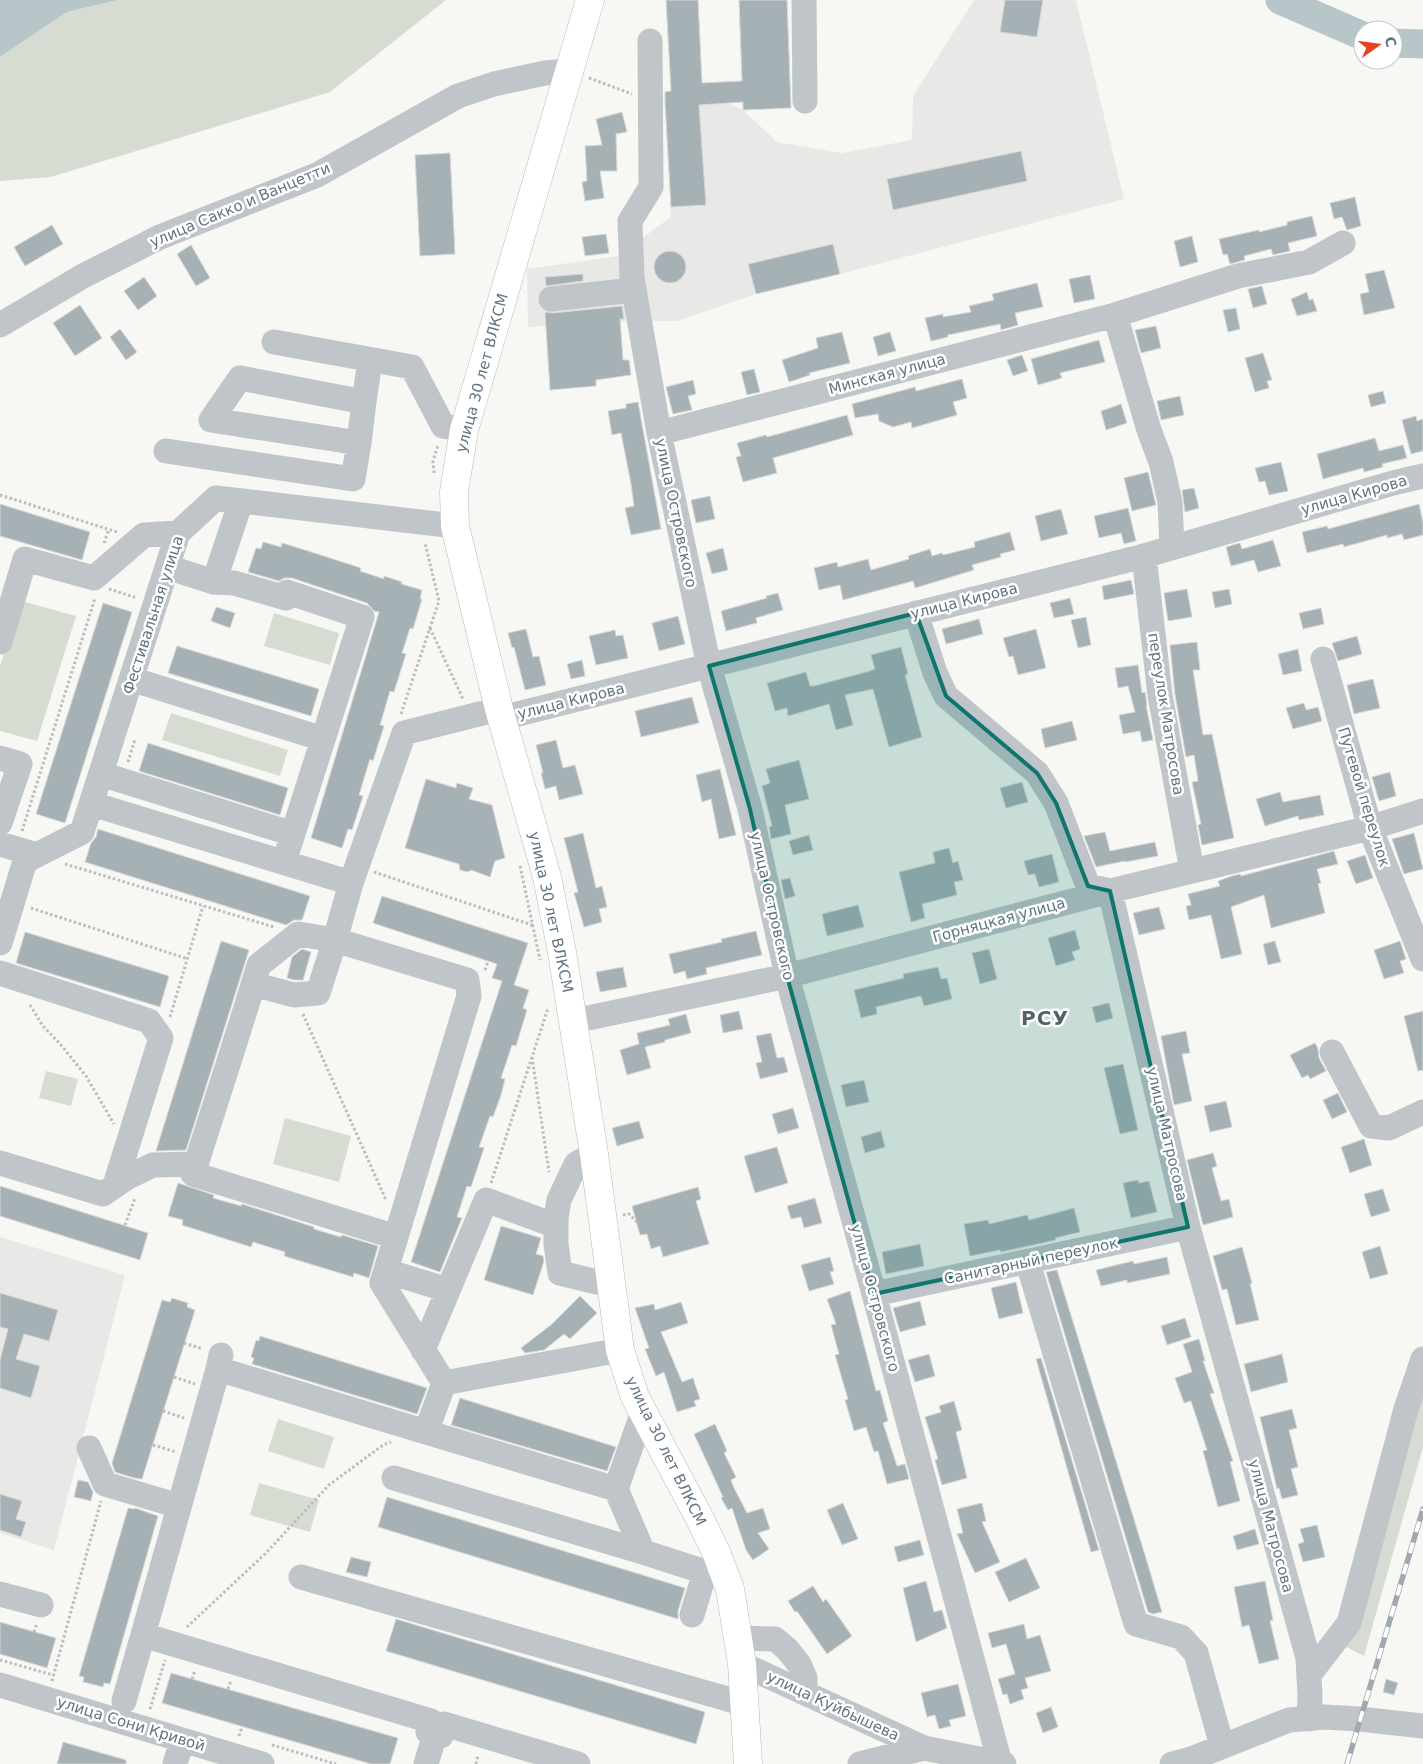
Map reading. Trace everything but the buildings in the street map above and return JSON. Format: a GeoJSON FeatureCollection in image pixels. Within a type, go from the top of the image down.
{"type":"FeatureCollection","features":[{"type":"Feature","properties":{"kind":"main road","name":"улица 30 лет ВЛКСМ"},"geometry":{"type":"LineString","coordinates":[[590,0],[464,430],[454,492],[455,526],[501,714],[547,876],[574,1021],[620,1350],[635,1397],[716,1552],[730,1589],[740,1651],[748,1764]]}},
{"type":"Feature","properties":{"kind":"street"},"geometry":{"type":"LineString","coordinates":[[804,0],[805,101]]}},
{"type":"Feature","properties":{"kind":"street","name":"улица Островского"},"geometry":{"type":"LineString","coordinates":[[650,41],[651,188],[630,221],[632,278],[659,433],[709,666],[750,809],[787,976],[1002,1764]]}},
{"type":"Feature","properties":{"kind":"street","name":"улица Сакко и Ванцетти"},"geometry":{"type":"LineString","coordinates":[[0,325],[84,276],[160,237],[317,175],[458,96],[494,84],[569,70]]}},
{"type":"Feature","properties":{"kind":"street","name":"Минская улица"},"geometry":{"type":"LineString","coordinates":[[659,433],[1115,315],[1238,276],[1309,262],[1343,243]]}},
{"type":"Feature","properties":{"kind":"street"},"geometry":{"type":"LineString","coordinates":[[551,299],[634,290]]}},
{"type":"Feature","properties":{"kind":"street"},"geometry":{"type":"LineString","coordinates":[[1115,315],[1148,430],[1161,462],[1170,502],[1172,548]]}},
{"type":"Feature","properties":{"kind":"street"},"geometry":{"type":"LineString","coordinates":[[274,342],[412,366],[443,426],[464,430]]}},
{"type":"Feature","properties":{"kind":"street"},"geometry":{"type":"LineString","coordinates":[[166,451],[353,479],[370,360]]}},
{"type":"Feature","properties":{"kind":"street"},"geometry":{"type":"LineString","coordinates":[[359,443],[211,420],[240,378],[364,402]]}},
{"type":"Feature","properties":{"kind":"street","name":"улица Кирова"},"geometry":{"type":"LineString","coordinates":[[358,876],[404,734],[472,717],[501,714],[709,666],[1144,556],[1423,476]]}},
{"type":"Feature","properties":{"kind":"street","name":"Фестивальная улица"},"geometry":{"type":"LineString","coordinates":[[0,943],[26,861],[18,849],[82,832],[178,533],[216,498],[455,526]]}},
{"type":"Feature","properties":{"kind":"street"},"geometry":{"type":"LineString","coordinates":[[214,582],[241,500]]}},
{"type":"Feature","properties":{"kind":"street"},"geometry":{"type":"LineString","coordinates":[[0,642],[25,559],[94,578],[144,534],[178,533]]}},
{"type":"Feature","properties":{"kind":"street","name":"переулок Матросова"},"geometry":{"type":"LineString","coordinates":[[1144,556],[1160,695],[1192,871]]}},
{"type":"Feature","properties":{"kind":"street"},"geometry":{"type":"LineString","coordinates":[[167,567],[214,582],[234,583],[286,598],[287,592],[362,617],[284,862]]}},
{"type":"Feature","properties":{"kind":"street"},"geometry":{"type":"LineString","coordinates":[[916,613],[935,673],[946,696],[1037,773],[1056,803],[1088,886],[1110,891]]}},
{"type":"Feature","properties":{"kind":"street","name":"Путевой переулок"},"geometry":{"type":"LineString","coordinates":[[1323,659],[1370,828],[1423,959]]}},
{"type":"Feature","properties":{"kind":"street"},"geometry":{"type":"LineString","coordinates":[[131,679],[323,739]]}},
{"type":"Feature","properties":{"kind":"street"},"geometry":{"type":"LineString","coordinates":[[0,758],[20,764],[0,824]]}},
{"type":"Feature","properties":{"kind":"street"},"geometry":{"type":"LineString","coordinates":[[101,774],[293,834]]}},
{"type":"Feature","properties":{"kind":"street"},"geometry":{"type":"LineString","coordinates":[[92,804],[284,862],[358,876],[318,992],[294,995],[253,984]]}},
{"type":"Feature","properties":{"kind":"street","name":"Горняцкая улица"},"geometry":{"type":"LineString","coordinates":[[574,1021],[787,976],[1110,891],[1370,828],[1423,811]]}},
{"type":"Feature","properties":{"kind":"street","name":"улица Матросова"},"geometry":{"type":"LineString","coordinates":[[1110,891],[1188,1227],[1308,1658],[1309,1719]]}},
{"type":"Feature","properties":{"kind":"street"},"geometry":{"type":"LineString","coordinates":[[396,1237],[193,1174],[259,965],[298,934],[335,940],[466,980],[469,996],[386,1271],[382,1283],[444,1384]]}},
{"type":"Feature","properties":{"kind":"street"},"geometry":{"type":"LineString","coordinates":[[8,976],[149,1021],[161,1038],[115,1184]]}},
{"type":"Feature","properties":{"kind":"street"},"geometry":{"type":"LineString","coordinates":[[1332,1052],[1371,1126],[1389,1128],[1423,1112]]}},
{"type":"Feature","properties":{"kind":"street"},"geometry":{"type":"LineString","coordinates":[[594,1154],[576,1164],[560,1200],[556,1226],[556,1244],[560,1273],[597,1282],[611,1280]]}},
{"type":"Feature","properties":{"kind":"street"},"geometry":{"type":"LineString","coordinates":[[0,1163],[103,1194],[115,1184],[153,1165],[196,1164]]}},
{"type":"Feature","properties":{"kind":"street"},"geometry":{"type":"LineString","coordinates":[[423,1350],[486,1200],[556,1226]]}},
{"type":"Feature","properties":{"kind":"street","name":"Санитарный переулок"},"geometry":{"type":"LineString","coordinates":[[874,1294],[1188,1227]]}},
{"type":"Feature","properties":{"kind":"street"},"geometry":{"type":"LineString","coordinates":[[1028,1262],[1136,1624],[1181,1637],[1196,1653],[1222,1746]]}},
{"type":"Feature","properties":{"kind":"street"},"geometry":{"type":"LineString","coordinates":[[386,1271],[448,1290]]}},
{"type":"Feature","properties":{"kind":"street"},"geometry":{"type":"LineString","coordinates":[[444,1384],[620,1350]]}},
{"type":"Feature","properties":{"kind":"street"},"geometry":{"type":"LineString","coordinates":[[1309,1675],[1349,1623],[1406,1409],[1423,1360]]}},
{"type":"Feature","properties":{"kind":"street"},"geometry":{"type":"LineString","coordinates":[[124,1701],[219,1362],[426,1432],[616,1489]]}},
{"type":"Feature","properties":{"kind":"street"},"geometry":{"type":"LineString","coordinates":[[426,1432],[444,1384]]}},
{"type":"Feature","properties":{"kind":"street"},"geometry":{"type":"LineString","coordinates":[[643,1412],[616,1489],[643,1552]]}},
{"type":"Feature","properties":{"kind":"street"},"geometry":{"type":"LineString","coordinates":[[89,1448],[105,1484],[179,1506]]}},
{"type":"Feature","properties":{"kind":"street"},"geometry":{"type":"LineString","coordinates":[[394,1478],[705,1572],[692,1615]]}},
{"type":"Feature","properties":{"kind":"street"},"geometry":{"type":"LineString","coordinates":[[301,1577],[745,1704]]}},
{"type":"Feature","properties":{"kind":"street"},"geometry":{"type":"LineString","coordinates":[[0,1594],[41,1605]]}},
{"type":"Feature","properties":{"kind":"street"},"geometry":{"type":"LineString","coordinates":[[143,1635],[431,1721],[428,1732],[441,1736],[444,1724],[578,1764]]}},
{"type":"Feature","properties":{"kind":"street"},"geometry":{"type":"LineString","coordinates":[[740,1651],[775,1639],[787,1649],[799,1664],[806,1678],[805,1693]]}},
{"type":"Feature","properties":{"kind":"street","name":"улица Куйбышева"},"geometry":{"type":"LineString","coordinates":[[740,1651],[805,1693],[913,1755]]}},
{"type":"Feature","properties":{"kind":"street","name":"улица Сони Кривой"},"geometry":{"type":"LineString","coordinates":[[0,1685],[262,1764]]}},
{"type":"Feature","properties":{"kind":"street"},"geometry":{"type":"LineString","coordinates":[[1172,1764],[1191,1759],[1289,1720],[1326,1717],[1423,1726]]}},
{"type":"Feature","properties":{"kind":"street"},"geometry":{"type":"LineString","coordinates":[[426,1764],[435,1734]]}},
{"type":"Feature","properties":{"kind":"street"},"geometry":{"type":"LineString","coordinates":[[175,1764],[182,1740]]}},
{"type":"Feature","properties":{"kind":"street","name":"улица Куйбышева"},"geometry":{"type":"LineString","coordinates":[[860,1764],[913,1755],[1002,1764]]}},
{"type":"Feature","properties":{"kind":"path"},"geometry":{"type":"LineString","coordinates":[[569,70],[650,101]]}},
{"type":"Feature","properties":{"kind":"path"},"geometry":{"type":"LineString","coordinates":[[0,496],[109,530]]}},
{"type":"Feature","properties":{"kind":"path"},"geometry":{"type":"LineString","coordinates":[[104,588],[140,599]]}},
{"type":"Feature","properties":{"kind":"path"},"geometry":{"type":"LineString","coordinates":[[97,591],[18,849],[298,934]]}},
{"type":"Feature","properties":{"kind":"path"},"geometry":{"type":"LineString","coordinates":[[430,627],[472,717]]}},
{"type":"Feature","properties":{"kind":"path"},"geometry":{"type":"LineString","coordinates":[[127,766],[135,738]]}},
{"type":"Feature","properties":{"kind":"path"},"geometry":{"type":"LineString","coordinates":[[358,876],[532,925]]}},
{"type":"Feature","properties":{"kind":"path"},"geometry":{"type":"LineString","coordinates":[[22,905],[188,959]]}},
{"type":"Feature","properties":{"kind":"path"},"geometry":{"type":"LineString","coordinates":[[169,1021],[203,906]]}},
{"type":"Feature","properties":{"kind":"path"},"geometry":{"type":"LineString","coordinates":[[483,975],[488,961]]}},
{"type":"Feature","properties":{"kind":"path"},"geometry":{"type":"LineString","coordinates":[[8,976],[42,1026],[61,1045],[86,1076],[127,1146]]}},
{"type":"Feature","properties":{"kind":"path"},"geometry":{"type":"LineString","coordinates":[[294,995],[387,1202]]}},
{"type":"Feature","properties":{"kind":"path"},"geometry":{"type":"LineString","coordinates":[[486,1200],[549,1005]]}},
{"type":"Feature","properties":{"kind":"path"},"geometry":{"type":"LineString","coordinates":[[532,1057],[550,1180]]}},
{"type":"Feature","properties":{"kind":"path"},"geometry":{"type":"LineString","coordinates":[[124,1701],[150,1710],[170,1643],[265,1554],[329,1485],[383,1444],[426,1432]]}},
{"type":"Feature","properties":{"kind":"path"},"geometry":{"type":"LineString","coordinates":[[61,1683],[52,1681],[53,1675],[105,1484]]}},
{"type":"Feature","properties":{"kind":"path"},"geometry":{"type":"LineString","coordinates":[[0,1660],[53,1675]]}},
{"type":"Feature","properties":{"kind":"path"},"geometry":{"type":"LineString","coordinates":[[239,1736],[242,1726]]}},
{"type":"Feature","properties":{"kind":"highlighted area"},"geometry":{"type":"Polygon","coordinates":[[[916,613],[946,696],[1037,773],[1056,803],[1088,886],[1110,891],[1188,1227],[874,1294],[787,976],[750,809],[709,666],[916,613]]]}},
{"type":"Feature","properties":{"kind":"shaded area"},"geometry":{"type":"Polygon","coordinates":[[[0,0],[118,0],[67,12],[0,57],[0,0]]]}},
{"type":"Feature","properties":{"kind":"shaded area"},"geometry":{"type":"Polygon","coordinates":[[[118,0],[446,0],[330,92],[51,177],[0,181],[0,57],[67,12],[118,0]]]}},
{"type":"Feature","properties":{"kind":"shaded area"},"geometry":{"type":"Polygon","coordinates":[[[974,0],[1076,0],[1124,199],[840,274],[756,294],[677,321],[649,321],[641,239],[671,217],[665,107],[727,103],[743,110],[777,142],[842,153],[912,140],[913,96],[974,0]]]}},
{"type":"Feature","properties":{"kind":"shaded area"},"geometry":{"type":"Polygon","coordinates":[[[625,255],[631,321],[528,327],[527,269],[625,255]]]}},
{"type":"Feature","properties":{"kind":"shaded area"},"geometry":{"type":"Polygon","coordinates":[[[25,602],[76,616],[37,741],[0,731],[0,666],[16,615],[25,602]]]}},
{"type":"Feature","properties":{"kind":"shaded area"},"geometry":{"type":"Polygon","coordinates":[[[274,613],[339,633],[330,665],[264,646],[274,613]]]}},
{"type":"Feature","properties":{"kind":"shaded area"},"geometry":{"type":"Polygon","coordinates":[[[171,713],[288,750],[280,776],[162,740],[171,713]]]}},
{"type":"Feature","properties":{"kind":"shaded area"},"geometry":{"type":"Polygon","coordinates":[[[46,1071],[78,1079],[71,1106],[39,1098],[46,1071]]]}},
{"type":"Feature","properties":{"kind":"shaded area"},"geometry":{"type":"Polygon","coordinates":[[[285,1118],[351,1136],[339,1182],[273,1164],[285,1118]]]}},
{"type":"Feature","properties":{"kind":"shaded area"},"geometry":{"type":"Polygon","coordinates":[[[0,1237],[125,1275],[54,1550],[0,1533],[0,1237]]]}},
{"type":"Feature","properties":{"kind":"shaded area"},"geometry":{"type":"Polygon","coordinates":[[[1423,1394],[1423,1447],[1364,1656],[1344,1646],[1423,1394]]]}},
{"type":"Feature","properties":{"kind":"shaded area"},"geometry":{"type":"Polygon","coordinates":[[[278,1419],[334,1437],[324,1469],[268,1451],[278,1419]]]}},
{"type":"Feature","properties":{"kind":"shaded area"},"geometry":{"type":"Polygon","coordinates":[[[259,1483],[319,1500],[310,1532],[250,1515],[259,1483]]]}},
{"type":"Feature","properties":{"kind":"waterway"},"geometry":{"type":"LineString","coordinates":[[1280,0],[1353,32]]}},
{"type":"Feature","properties":{"kind":"waterway"},"geometry":{"type":"LineString","coordinates":[[1403,43],[1423,44]]}},
{"type":"Feature","properties":{"kind":"railway"},"geometry":{"type":"LineString","coordinates":[[1347,1764],[1423,1509]]}},
{"type":"Feature","properties":{"kind":"district","name":"РСУ"},"geometry":{"type":"Point","coordinates":[1045,1018]}}]}
